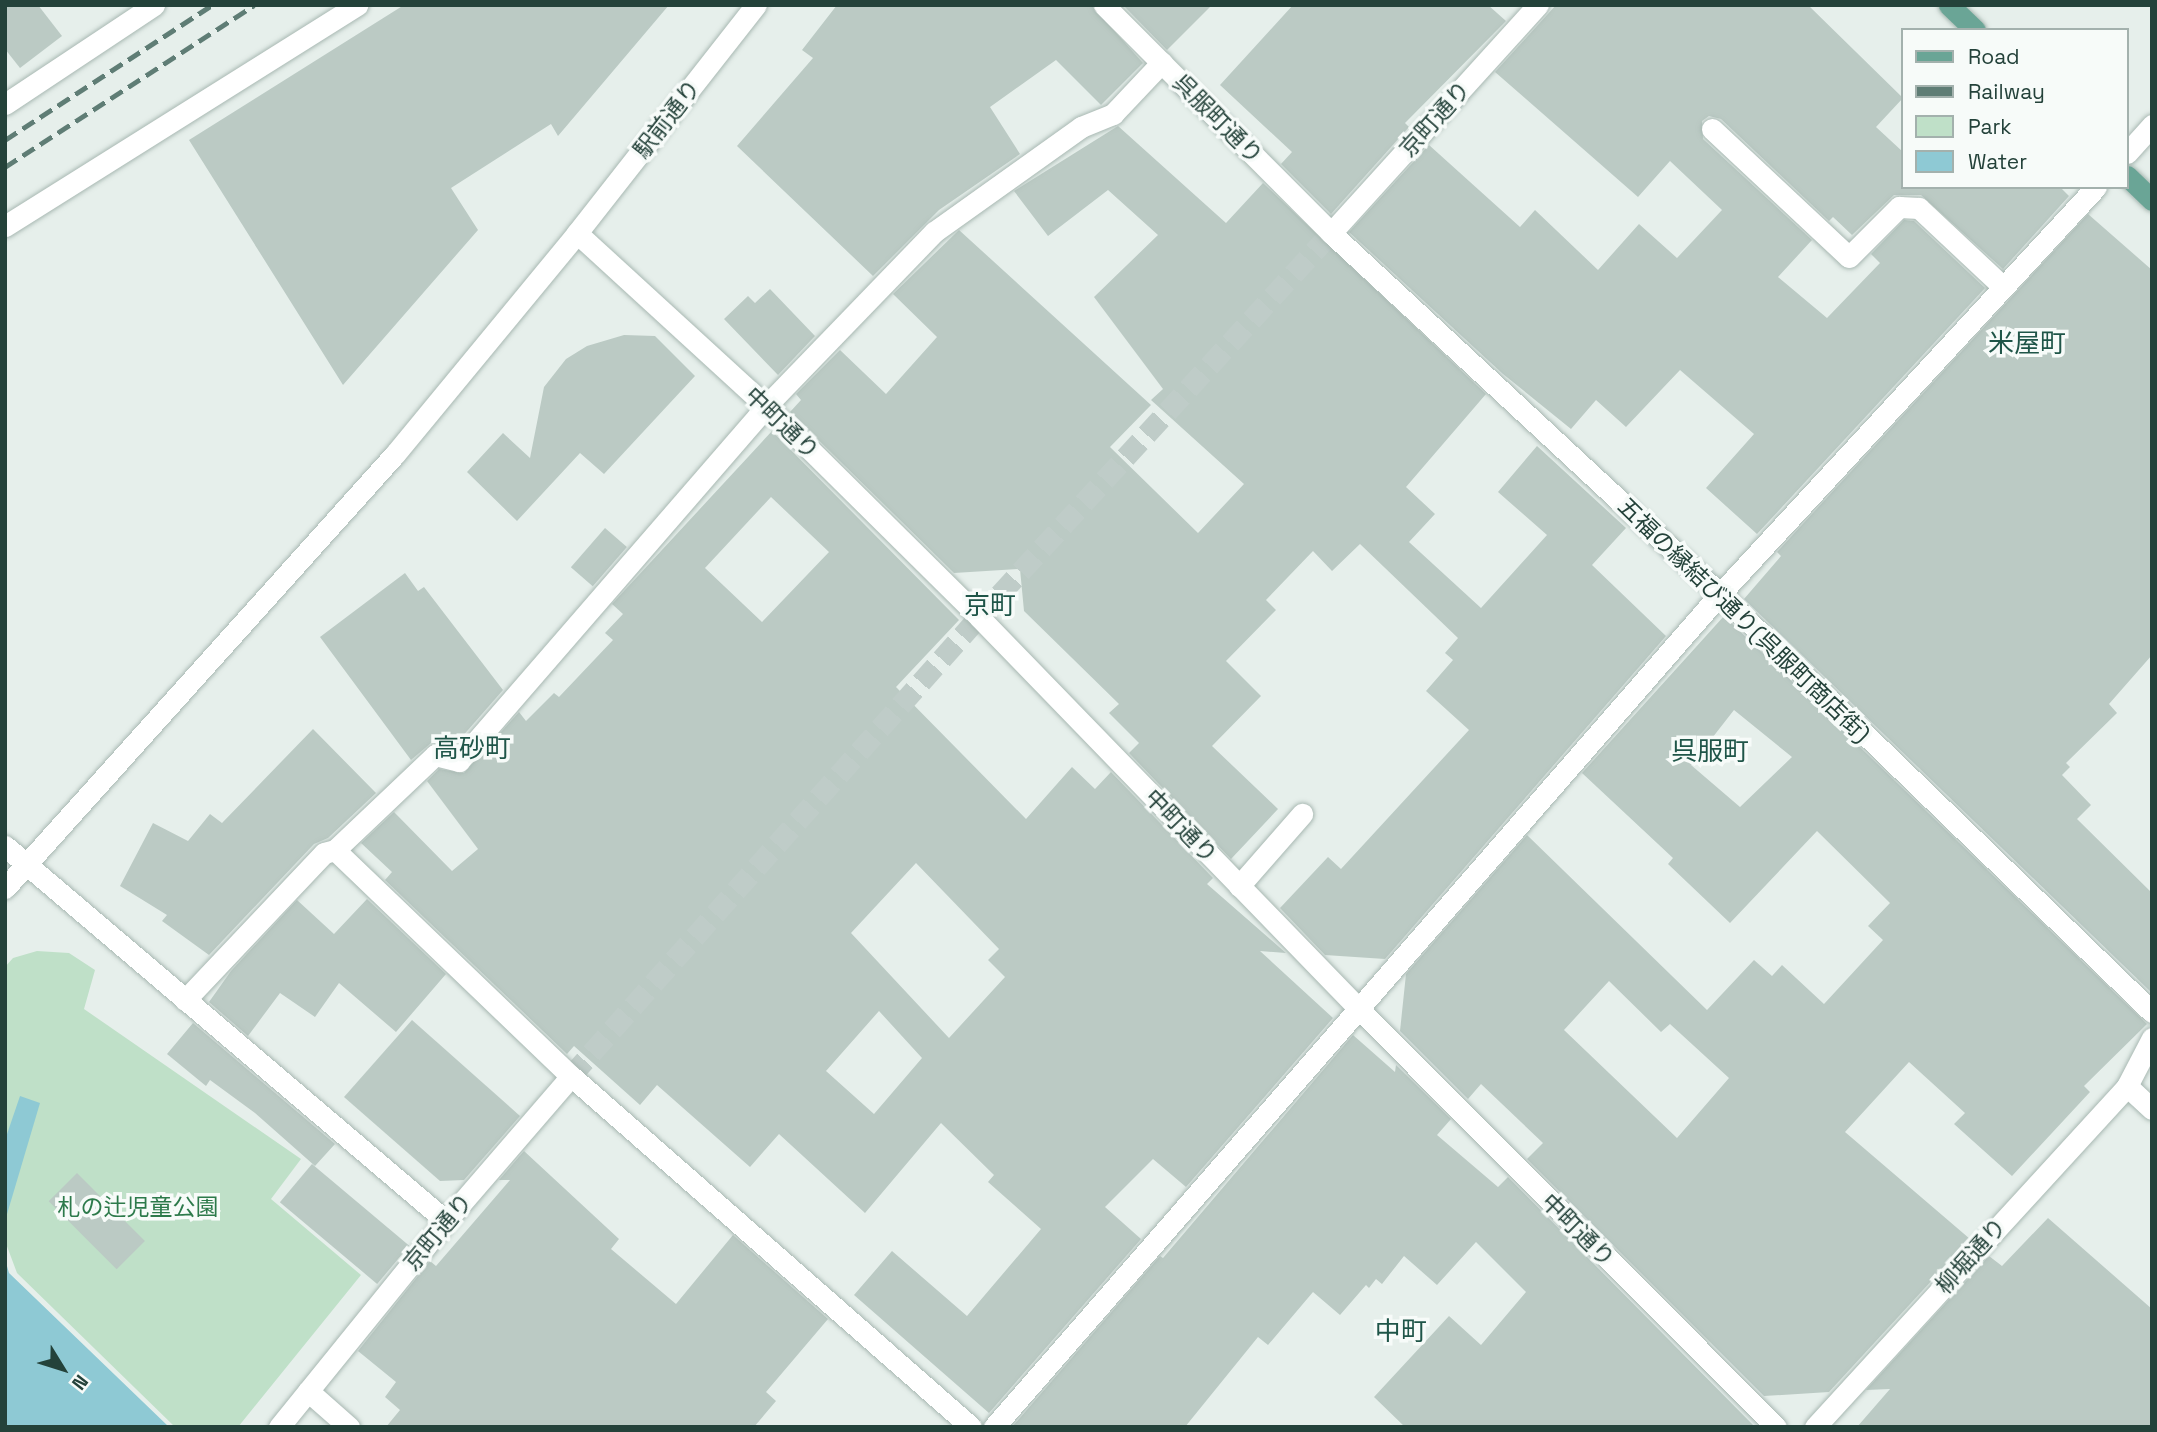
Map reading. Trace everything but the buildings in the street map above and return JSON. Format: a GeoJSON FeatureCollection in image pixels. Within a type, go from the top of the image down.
{"type":"FeatureCollection","features":[{"type":"Feature","properties":{"kind":"main road"},"geometry":{"type":"LineString","coordinates":[[1949,5],[1973,28]]}},
{"type":"Feature","properties":{"kind":"main road"},"geometry":{"type":"LineString","coordinates":[[2129,178],[2152,200]]}},
{"type":"Feature","properties":{"kind":"street"},"geometry":{"type":"LineString","coordinates":[[5,104],[154,5]]}},
{"type":"Feature","properties":{"kind":"street"},"geometry":{"type":"LineString","coordinates":[[5,226],[357,5]]}},
{"type":"Feature","properties":{"kind":"street","name":"駅前通り"},"geometry":{"type":"LineString","coordinates":[[5,888],[395,454],[577,233],[756,5]]}},
{"type":"Feature","properties":{"kind":"street","name":"呉服町通り"},"geometry":{"type":"LineString","coordinates":[[1104,5],[1331,233]]}},
{"type":"Feature","properties":{"kind":"street","name":"京町通り"},"geometry":{"type":"LineString","coordinates":[[1331,233],[1538,5]]}},
{"type":"Feature","properties":{"kind":"street"},"geometry":{"type":"LineString","coordinates":[[185,1000],[324,853],[335,850],[435,755],[458,761],[766,406],[934,232],[1081,127],[1113,114],[1162,62]]}},
{"type":"Feature","properties":{"kind":"street"},"geometry":{"type":"LineString","coordinates":[[2129,151],[2152,125]]}},
{"type":"Feature","properties":{"kind":"street"},"geometry":{"type":"LineString","coordinates":[[1712,129],[1849,257],[1899,207],[1919,208],[2003,287]]}},
{"type":"Feature","properties":{"kind":"street"},"geometry":{"type":"LineString","coordinates":[[994,1427],[1720,594],[2094,189]]}},
{"type":"Feature","properties":{"kind":"street","name":"中町通り"},"geometry":{"type":"LineString","coordinates":[[577,233],[766,406],[979,617],[1359,1009],[1776,1427]]}},
{"type":"Feature","properties":{"kind":"street","name":"五福の縁結び通り(呉服町商店街)"},"geometry":{"type":"LineString","coordinates":[[1331,233],[1720,594],[2152,1012]]}},
{"type":"Feature","properties":{"kind":"street"},"geometry":{"type":"LineString","coordinates":[[1239,886],[1302,814]]}},
{"type":"Feature","properties":{"kind":"street"},"geometry":{"type":"LineString","coordinates":[[5,846],[25,866],[446,1221]]}},
{"type":"Feature","properties":{"kind":"street"},"geometry":{"type":"LineString","coordinates":[[335,850],[571,1076],[971,1427]]}},
{"type":"Feature","properties":{"kind":"street","name":"柳堀通り"},"geometry":{"type":"LineString","coordinates":[[1815,1427],[2127,1086],[2152,1038]]}},
{"type":"Feature","properties":{"kind":"street","name":"京町通り"},"geometry":{"type":"LineString","coordinates":[[279,1427],[446,1221],[571,1076]]}},
{"type":"Feature","properties":{"kind":"street"},"geometry":{"type":"LineString","coordinates":[[2127,1086],[2152,1109]]}},
{"type":"Feature","properties":{"kind":"street"},"geometry":{"type":"LineString","coordinates":[[308,1391],[349,1427]]}},
{"type":"Feature","properties":{"kind":"green space","name":"札の辻児童公園"},"geometry":{"type":"Polygon","coordinates":[[[37,951],[69,953],[95,970],[84,1009],[301,1159],[271,1199],[361,1275],[238,1427],[175,1427],[17,1273],[5,1241],[5,967],[13,958],[37,951]]]}},
{"type":"Feature","properties":{"kind":"water"},"geometry":{"type":"Polygon","coordinates":[[[20,1096],[40,1103],[5,1221],[5,1140],[20,1096]]]}},
{"type":"Feature","properties":{"kind":"water"},"geometry":{"type":"Polygon","coordinates":[[[5,1259],[9,1273],[169,1427],[5,1427],[5,1259]]]}},
{"type":"Feature","properties":{"kind":"tunnel"},"geometry":{"type":"LineString","coordinates":[[571,1076],[979,617],[1331,233]]}},
{"type":"Feature","properties":{"kind":"railway"},"geometry":{"type":"LineString","coordinates":[[5,140],[212,5]]}},
{"type":"Feature","properties":{"kind":"railway"},"geometry":{"type":"LineString","coordinates":[[5,167],[254,5]]}},
{"type":"Feature","properties":{"kind":"district","name":"米屋町"},"geometry":{"type":"Point","coordinates":[2027,344]}},
{"type":"Feature","properties":{"kind":"district","name":"京町"},"geometry":{"type":"Point","coordinates":[990,606]}},
{"type":"Feature","properties":{"kind":"district","name":"高砂町"},"geometry":{"type":"Point","coordinates":[472,749]}},
{"type":"Feature","properties":{"kind":"district","name":"呉服町"},"geometry":{"type":"Point","coordinates":[1710,752]}},
{"type":"Feature","properties":{"kind":"district","name":"中町"},"geometry":{"type":"Point","coordinates":[1401,1332]}}]}
